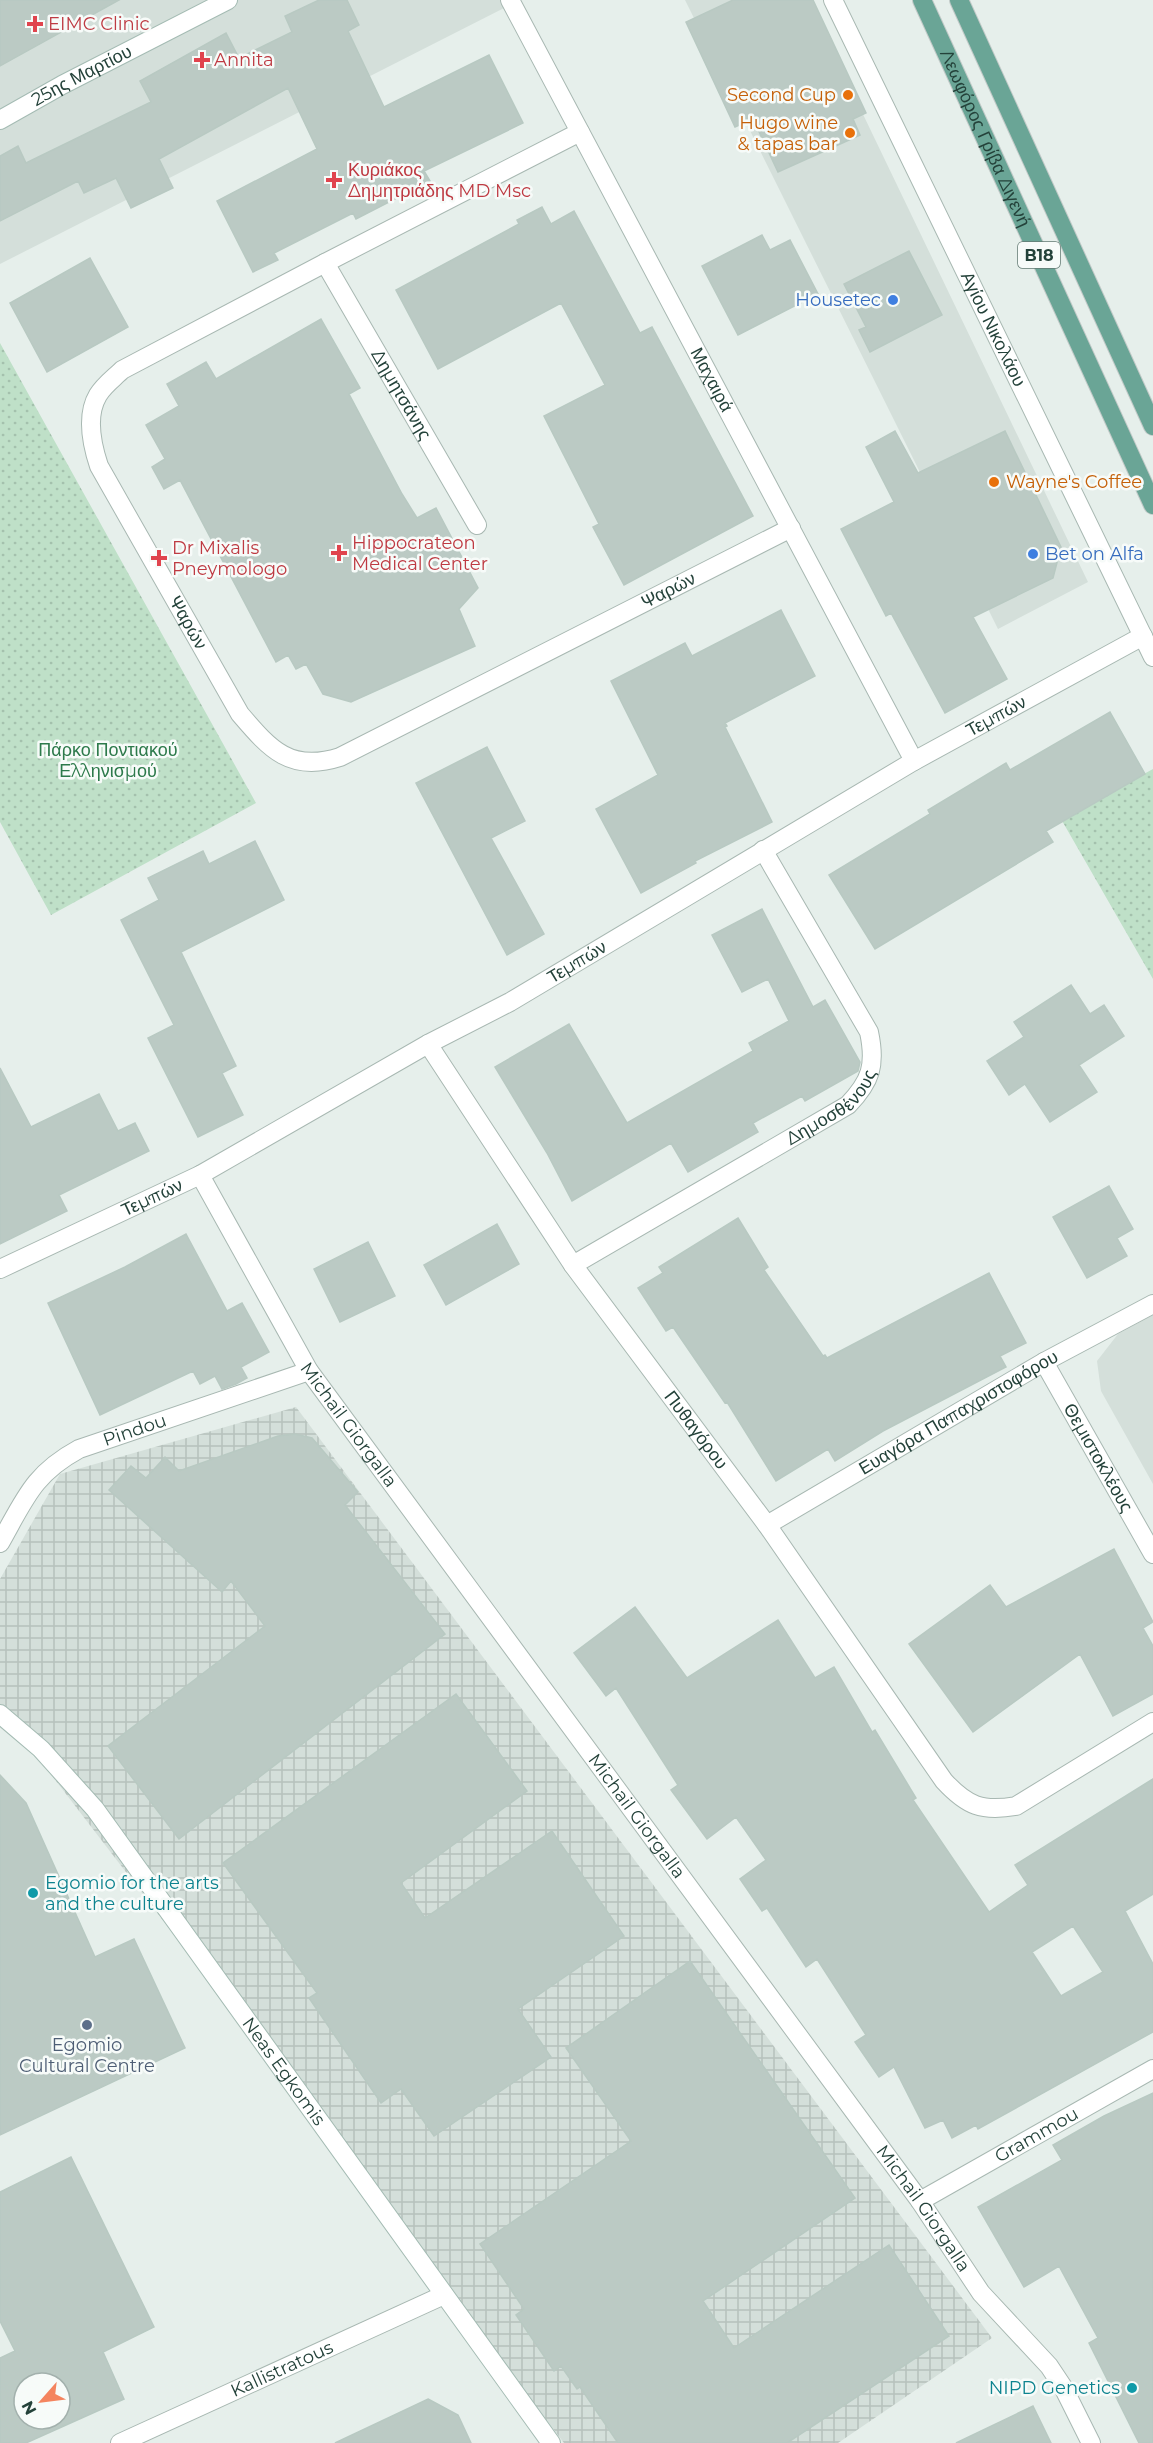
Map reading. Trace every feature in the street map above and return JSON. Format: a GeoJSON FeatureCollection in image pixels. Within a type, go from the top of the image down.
{"type":"FeatureCollection","features":[{"type":"Feature","properties":{"kind":"main road","name":"Λεωφόρος Γρίβα Διγενή"},"geometry":{"type":"LineString","coordinates":[[922,0],[1153,506]]}},
{"type":"Feature","properties":{"kind":"main road","name":"Λεωφόρος Γρίβα Διγενή"},"geometry":{"type":"LineString","coordinates":[[959,0],[1153,426]]}},
{"type":"Feature","properties":{"kind":"street","name":"25ης Μαρτίου"},"geometry":{"type":"LineString","coordinates":[[0,120],[62,85],[228,0]]}},
{"type":"Feature","properties":{"kind":"street","name":"Μαχαιρά"},"geometry":{"type":"LineString","coordinates":[[510,0],[914,761]]}},
{"type":"Feature","properties":{"kind":"street","name":"Αγίου Νικολάου"},"geometry":{"type":"LineString","coordinates":[[833,0],[1153,657]]}},
{"type":"Feature","properties":{"kind":"street","name":"Ψαρών"},"geometry":{"type":"LineString","coordinates":[[580,132],[135,362],[116,376],[98,395],[92,410],[93,447],[99,466],[240,714],[267,745],[283,757],[302,762],[322,763],[340,757],[791,528]]}},
{"type":"Feature","properties":{"kind":"street","name":"Δημητσάνης"},"geometry":{"type":"LineString","coordinates":[[325,262],[477,525]]}},
{"type":"Feature","properties":{"kind":"street","name":"Τεμπών"},"geometry":{"type":"LineString","coordinates":[[0,1269],[200,1175],[428,1044],[510,1002],[914,761],[1143,636]]}},
{"type":"Feature","properties":{"kind":"street","name":"Δημοσθένους"},"geometry":{"type":"LineString","coordinates":[[573,1265],[848,1105],[862,1091],[871,1072],[874,1052],[870,1032],[764,850]]}},
{"type":"Feature","properties":{"kind":"street","name":"Πυθαγόρου"},"geometry":{"type":"LineString","coordinates":[[428,1044],[573,1265],[767,1525],[944,1781],[958,1796],[975,1806],[996,1809],[1016,1806],[1153,1722]]}},
{"type":"Feature","properties":{"kind":"street","name":"Michail Giorgalla"},"geometry":{"type":"LineString","coordinates":[[200,1175],[309,1371],[920,2201],[981,2293],[1049,2366],[1063,2387],[1091,2443]]}},
{"type":"Feature","properties":{"kind":"street","name":"Ευαγόρα Παπαχριστοφόρου"},"geometry":{"type":"LineString","coordinates":[[767,1525],[1044,1362],[1153,1304]]}},
{"type":"Feature","properties":{"kind":"street","name":"Θεμιστοκλέους"},"geometry":{"type":"LineString","coordinates":[[1044,1362],[1153,1554]]}},
{"type":"Feature","properties":{"kind":"street","name":"Pindou"},"geometry":{"type":"LineString","coordinates":[[0,1543],[36,1480],[56,1462],[79,1449],[309,1371]]}},
{"type":"Feature","properties":{"kind":"street","name":"Neas Egkomis"},"geometry":{"type":"LineString","coordinates":[[0,1714],[41,1749],[95,1809],[551,2443]]}},
{"type":"Feature","properties":{"kind":"street","name":"Grammou"},"geometry":{"type":"LineString","coordinates":[[920,2201],[1153,2069]]}},
{"type":"Feature","properties":{"kind":"street","name":"Kallistratous"},"geometry":{"type":"LineString","coordinates":[[120,2443],[444,2295]]}},
{"type":"Feature","properties":{"kind":"shaded area"},"geometry":{"type":"Polygon","coordinates":[[[0,0],[520,0],[0,264],[0,0]]]}},
{"type":"Feature","properties":{"kind":"shaded area"},"geometry":{"type":"Polygon","coordinates":[[[685,0],[808,0],[1088,582],[998,629],[685,0]]]}},
{"type":"Feature","properties":{"kind":"shaded area"},"geometry":{"type":"Polygon","coordinates":[[[1153,1315],[1153,1484],[1101,1391],[1097,1361],[1118,1334],[1153,1315]]]}},
{"type":"Feature","properties":{"kind":"shaded area"},"geometry":{"type":"Polygon","coordinates":[[[296,1407],[992,2338],[838,2443],[564,2443],[0,1708],[0,1579],[60,1474],[296,1407]]]}},
{"type":"Feature","properties":{"kind":"green space","name":"Πάρκο Ποντιακού Ελληνισμού"},"geometry":{"type":"Polygon","coordinates":[[[0,343],[256,803],[51,915],[0,822],[0,343]]]}},
{"type":"Feature","properties":{"kind":"green space"},"geometry":{"type":"Polygon","coordinates":[[[1153,769],[1153,979],[1061,819],[1153,769]]]}},
{"type":"Feature","properties":{"kind":"building"},"geometry":{"type":"Polygon","coordinates":[[[0,0],[119,0],[0,66],[0,0]]]}},
{"type":"Feature","properties":{"kind":"building"},"geometry":{"type":"Polygon","coordinates":[[[319,0],[347,0],[359,25],[348,31],[384,107],[489,55],[523,123],[424,171],[430,181],[356,219],[353,213],[274,253],[278,260],[253,272],[217,201],[317,149],[288,88],[159,159],[173,188],[131,208],[116,178],[84,193],[78,181],[0,221],[0,156],[18,146],[26,163],[151,102],[140,81],[226,33],[239,58],[292,32],[285,16],[319,0]]]}},
{"type":"Feature","properties":{"kind":"building"},"geometry":{"type":"Polygon","coordinates":[[[733,0],[813,0],[866,113],[853,119],[860,135],[778,172],[753,119],[735,127],[686,22],[733,0]]]}},
{"type":"Feature","properties":{"kind":"building"},"geometry":{"type":"Polygon","coordinates":[[[542,207],[551,224],[574,211],[640,333],[652,327],[753,516],[624,585],[593,527],[599,524],[544,416],[605,385],[561,303],[438,369],[396,290],[519,224],[517,220],[542,207]]]}},
{"type":"Feature","properties":{"kind":"building"},"geometry":{"type":"Polygon","coordinates":[[[762,235],[770,250],[790,240],[818,294],[738,335],[702,266],[762,235]]]}},
{"type":"Feature","properties":{"kind":"building","name":"Housetec"},"geometry":{"type":"Polygon","coordinates":[[[909,251],[942,315],[870,352],[859,330],[866,327],[844,284],[909,251]]]}},
{"type":"Feature","properties":{"kind":"building"},"geometry":{"type":"Polygon","coordinates":[[[90,258],[128,327],[47,372],[10,303],[90,258]]]}},
{"type":"Feature","properties":{"kind":"building","name":"Hippocrateon Medical Center"},"geometry":{"type":"Polygon","coordinates":[[[321,319],[360,388],[349,394],[402,494],[417,518],[436,508],[478,588],[459,609],[475,646],[351,702],[323,694],[306,664],[296,669],[288,655],[276,662],[180,480],[164,489],[152,467],[165,459],[146,425],[179,406],[167,384],[206,362],[216,379],[321,319]]]}},
{"type":"Feature","properties":{"kind":"building"},"geometry":{"type":"Polygon","coordinates":[[[895,431],[918,473],[1005,431],[1061,547],[1053,578],[973,617],[1007,679],[945,713],[891,613],[886,616],[841,529],[894,502],[866,447],[895,431]]]}},
{"type":"Feature","properties":{"kind":"building"},"geometry":{"type":"Polygon","coordinates":[[[781,610],[815,676],[725,723],[772,822],[695,861],[696,863],[641,893],[596,809],[658,775],[611,681],[685,643],[692,656],[781,610]]]}},
{"type":"Feature","properties":{"kind":"building"},"geometry":{"type":"Polygon","coordinates":[[[1110,712],[1145,774],[1046,831],[1053,842],[875,949],[829,875],[930,814],[928,810],[1006,763],[1010,770],[1110,712]]]}},
{"type":"Feature","properties":{"kind":"building"},"geometry":{"type":"Polygon","coordinates":[[[487,747],[525,821],[491,838],[544,934],[507,955],[416,783],[487,747]]]}},
{"type":"Feature","properties":{"kind":"building"},"geometry":{"type":"Polygon","coordinates":[[[255,841],[284,900],[181,952],[236,1066],[222,1073],[243,1115],[198,1137],[148,1038],[174,1025],[121,920],[159,900],[148,878],[203,851],[209,864],[255,841]]]}},
{"type":"Feature","properties":{"kind":"building"},"geometry":{"type":"Polygon","coordinates":[[[762,909],[813,1007],[825,1000],[860,1062],[858,1071],[805,1101],[802,1096],[753,1123],[758,1132],[688,1172],[671,1143],[572,1201],[547,1153],[495,1067],[569,1024],[627,1123],[753,1051],[749,1043],[789,1021],[768,979],[742,992],[712,935],[762,909]]]}},
{"type":"Feature","properties":{"kind":"building"},"geometry":{"type":"Polygon","coordinates":[[[1071,985],[1090,1014],[1104,1005],[1124,1036],[1079,1065],[1097,1092],[1050,1122],[1025,1084],[1009,1095],[987,1061],[1024,1037],[1014,1022],[1071,985]]]}},
{"type":"Feature","properties":{"kind":"building"},"geometry":{"type":"Polygon","coordinates":[[[0,1068],[31,1127],[99,1094],[118,1131],[135,1123],[149,1151],[59,1195],[67,1211],[0,1244],[0,1068]]]}},
{"type":"Feature","properties":{"kind":"building"},"geometry":{"type":"Polygon","coordinates":[[[1109,1186],[1133,1229],[1117,1238],[1127,1256],[1087,1278],[1053,1217],[1109,1186]]]}},
{"type":"Feature","properties":{"kind":"building"},"geometry":{"type":"Polygon","coordinates":[[[738,1218],[768,1267],[764,1270],[823,1356],[827,1358],[989,1273],[1026,1343],[1000,1356],[1006,1367],[883,1431],[835,1461],[828,1449],[776,1481],[727,1402],[725,1403],[673,1327],[666,1331],[638,1288],[663,1273],[659,1267],[738,1218]]]}},
{"type":"Feature","properties":{"kind":"building"},"geometry":{"type":"Polygon","coordinates":[[[497,1224],[519,1264],[446,1305],[424,1265],[497,1224]]]}},
{"type":"Feature","properties":{"kind":"building"},"geometry":{"type":"Polygon","coordinates":[[[186,1234],[227,1311],[242,1303],[269,1352],[241,1367],[247,1378],[236,1384],[222,1389],[215,1376],[200,1384],[193,1371],[100,1415],[48,1303],[125,1267],[186,1234]]]}},
{"type":"Feature","properties":{"kind":"building"},"geometry":{"type":"Polygon","coordinates":[[[368,1242],[395,1296],[340,1322],[314,1269],[368,1242]]]}},
{"type":"Feature","properties":{"kind":"building"},"geometry":{"type":"Polygon","coordinates":[[[295,1434],[312,1438],[358,1492],[345,1505],[445,1634],[179,1839],[108,1746],[265,1626],[231,1581],[222,1592],[109,1490],[131,1466],[146,1478],[165,1457],[179,1471],[278,1436],[295,1434]]]}},
{"type":"Feature","properties":{"kind":"building"},"geometry":{"type":"Polygon","coordinates":[[[1114,1549],[1153,1622],[1143,1628],[1153,1646],[1153,1694],[1113,1716],[1080,1654],[973,1732],[909,1644],[990,1585],[1006,1607],[1114,1549]]]}},
{"type":"Feature","properties":{"kind":"building"},"geometry":{"type":"Polygon","coordinates":[[[635,1607],[687,1678],[778,1620],[815,1678],[834,1667],[872,1732],[875,1730],[916,1798],[913,1800],[989,1912],[1028,1885],[1015,1865],[1153,1779],[1153,1894],[1125,1911],[1153,1964],[1153,2032],[978,2129],[976,2125],[952,2138],[943,2120],[925,2128],[894,2067],[879,2077],[855,2042],[866,2035],[817,1959],[806,1967],[767,1908],[762,1911],[740,1879],[766,1860],[736,1817],[707,1839],[671,1790],[678,1785],[616,1688],[606,1696],[574,1653],[635,1607]],[[1073,1926],[1032,1952],[1061,1996],[1103,1972],[1073,1926]]]}},
{"type":"Feature","properties":{"kind":"building"},"geometry":{"type":"Polygon","coordinates":[[[456,1694],[527,1791],[401,1883],[425,1918],[552,1831],[624,1936],[518,2009],[551,2057],[434,2136],[401,2089],[381,2103],[309,1998],[317,1993],[223,1863],[456,1694]]]}},
{"type":"Feature","properties":{"kind":"building","name":"Egomio Cultural Centre"},"geometry":{"type":"Polygon","coordinates":[[[0,1775],[26,1803],[95,1957],[134,1939],[185,2048],[0,2135],[0,1775]]]}},
{"type":"Feature","properties":{"kind":"building"},"geometry":{"type":"Polygon","coordinates":[[[690,1961],[855,2198],[703,2301],[734,2348],[889,2245],[949,2336],[787,2443],[618,2443],[580,2387],[577,2389],[561,2366],[554,2371],[516,2315],[524,2309],[480,2244],[631,2141],[566,2048],[690,1961]]]}},
{"type":"Feature","properties":{"kind":"building"},"geometry":{"type":"Polygon","coordinates":[[[1153,2093],[1153,2443],[1139,2443],[1089,2343],[1098,2338],[1059,2266],[1024,2287],[978,2207],[1062,2160],[1053,2145],[1104,2116],[1153,2093]]]}},
{"type":"Feature","properties":{"kind":"building"},"geometry":{"type":"Polygon","coordinates":[[[71,2157],[154,2327],[103,2352],[124,2399],[72,2422],[72,2371],[12,2371],[12,2431],[53,2431],[26,2443],[0,2443],[0,2358],[15,2351],[0,2321],[0,2192],[71,2157]]]}},
{"type":"Feature","properties":{"kind":"building"},"geometry":{"type":"Polygon","coordinates":[[[428,2399],[458,2415],[471,2443],[335,2443],[428,2399]]]}},
{"type":"Feature","properties":{"kind":"building"},"geometry":{"type":"Polygon","coordinates":[[[1033,2406],[1051,2443],[956,2443],[1033,2406]]]}},
{"type":"Feature","properties":{"kind":"place","name":"EIMC Clinic"},"geometry":{"type":"Point","coordinates":[35,24]}},
{"type":"Feature","properties":{"kind":"place","name":"Annita"},"geometry":{"type":"Point","coordinates":[202,60]}},
{"type":"Feature","properties":{"kind":"place","name":"Second Cup"},"geometry":{"type":"Point","coordinates":[848,95]}},
{"type":"Feature","properties":{"kind":"place","name":"Hugo wine & tapas bar"},"geometry":{"type":"Point","coordinates":[850,133]}},
{"type":"Feature","properties":{"kind":"place","name":"Κυριάκος Δημητριάδης MD Msc"},"geometry":{"type":"Point","coordinates":[334,180]}},
{"type":"Feature","properties":{"kind":"place","name":"Housetec"},"geometry":{"type":"Point","coordinates":[893,300]}},
{"type":"Feature","properties":{"kind":"place","name":"Wayne's Coffee"},"geometry":{"type":"Point","coordinates":[994,482]}},
{"type":"Feature","properties":{"kind":"place","name":"Hippocrateon Medical Center"},"geometry":{"type":"Point","coordinates":[339,553]}},
{"type":"Feature","properties":{"kind":"place","name":"Bet on Alfa"},"geometry":{"type":"Point","coordinates":[1033,554]}},
{"type":"Feature","properties":{"kind":"place","name":"Dr Mixalis Pneymologo"},"geometry":{"type":"Point","coordinates":[159,558]}},
{"type":"Feature","properties":{"kind":"place","name":"Egomio for the arts and the culture"},"geometry":{"type":"Point","coordinates":[33,1893]}},
{"type":"Feature","properties":{"kind":"place","name":"Egomio Cultural Centre"},"geometry":{"type":"Point","coordinates":[87,2025]}},
{"type":"Feature","properties":{"kind":"place","name":"NIPD Genetics"},"geometry":{"type":"Point","coordinates":[1132,2388]}}]}
